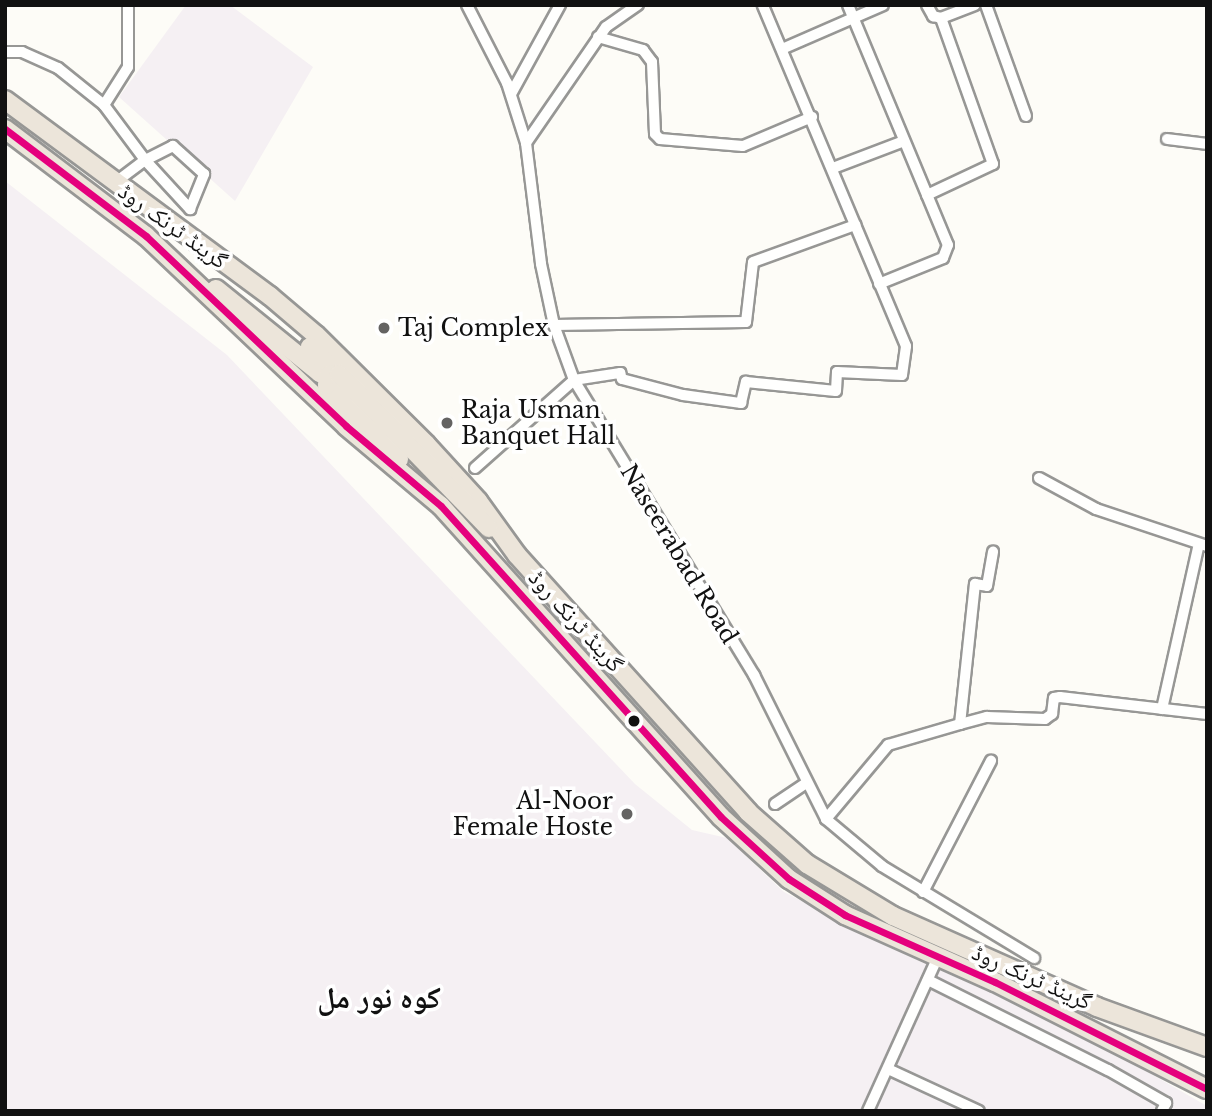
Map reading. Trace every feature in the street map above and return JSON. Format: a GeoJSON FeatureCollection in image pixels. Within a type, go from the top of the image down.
{"type":"FeatureCollection","features":[{"type":"Feature","properties":{"kind":"highway","name":"گرینڈ ٹرنک روڈ"},"geometry":{"type":"LineString","coordinates":[[5,100],[316,335],[426,444],[478,501],[504,541],[748,812],[807,864],[893,916],[1097,1007],[1207,1047]]}},
{"type":"Feature","properties":{"kind":"highway","name":"گرینڈ ٹرنک روڈ"},"geometry":{"type":"LineString","coordinates":[[5,129],[146,236],[346,426],[441,506],[745,842],[817,899],[1158,1062],[1207,1089]]}},
{"type":"Feature","properties":{"kind":"highway"},"geometry":{"type":"LineString","coordinates":[[146,236],[238,306],[315,373],[326,369],[326,362],[313,349],[182,232]]}},
{"type":"Feature","properties":{"kind":"highway"},"geometry":{"type":"LineString","coordinates":[[441,506],[327,385],[329,375],[339,374],[469,512],[504,541]]}},
{"type":"Feature","properties":{"kind":"highway"},"geometry":{"type":"LineString","coordinates":[[1097,1007],[1207,1059]]}},
{"type":"Feature","properties":{"kind":"highway"},"geometry":{"type":"LineString","coordinates":[[1158,1062],[1207,1077]]}},
{"type":"Feature","properties":{"kind":"street"},"geometry":{"type":"LineString","coordinates":[[104,104],[128,67],[128,5]]}},
{"type":"Feature","properties":{"kind":"street","name":"Naseerabad Road"},"geometry":{"type":"LineString","coordinates":[[467,5],[511,94],[526,143],[541,264],[554,325],[574,380],[754,675],[826,819],[841,836],[923,892],[1034,958]]}},
{"type":"Feature","properties":{"kind":"street"},"geometry":{"type":"LineString","coordinates":[[511,94],[560,5]]}},
{"type":"Feature","properties":{"kind":"street"},"geometry":{"type":"LineString","coordinates":[[526,143],[614,17],[638,5]]}},
{"type":"Feature","properties":{"kind":"street"},"geometry":{"type":"LineString","coordinates":[[475,468],[574,380],[620,373],[622,379],[683,395],[741,403],[746,382],[836,391],[837,372],[902,375],[906,346],[764,5]]}},
{"type":"Feature","properties":{"kind":"street"},"geometry":{"type":"LineString","coordinates":[[848,5],[927,195],[947,252],[879,284]]}},
{"type":"Feature","properties":{"kind":"street"},"geometry":{"type":"LineString","coordinates":[[782,49],[883,5]]}},
{"type":"Feature","properties":{"kind":"street"},"geometry":{"type":"LineString","coordinates":[[927,5],[933,16],[941,18],[975,5]]}},
{"type":"Feature","properties":{"kind":"street"},"geometry":{"type":"LineString","coordinates":[[986,5],[1026,116]]}},
{"type":"Feature","properties":{"kind":"street"},"geometry":{"type":"LineString","coordinates":[[927,195],[993,164],[941,18]]}},
{"type":"Feature","properties":{"kind":"street"},"geometry":{"type":"LineString","coordinates":[[598,37],[643,50],[652,62],[654,125],[660,139],[743,146],[812,117]]}},
{"type":"Feature","properties":{"kind":"street"},"geometry":{"type":"LineString","coordinates":[[5,52],[22,52],[58,68],[104,104],[145,160],[190,209],[204,174],[173,146],[145,160],[115,183]]}},
{"type":"Feature","properties":{"kind":"street"},"geometry":{"type":"LineString","coordinates":[[1167,139],[1207,144]]}},
{"type":"Feature","properties":{"kind":"street"},"geometry":{"type":"LineString","coordinates":[[833,168],[904,141]]}},
{"type":"Feature","properties":{"kind":"street"},"geometry":{"type":"LineString","coordinates":[[554,325],[746,322],[753,262],[855,225]]}},
{"type":"Feature","properties":{"kind":"street"},"geometry":{"type":"LineString","coordinates":[[1039,478],[1096,509],[1203,545],[1162,709]]}},
{"type":"Feature","properties":{"kind":"street"},"geometry":{"type":"LineString","coordinates":[[960,724],[975,584],[988,586],[993,552]]}},
{"type":"Feature","properties":{"kind":"street"},"geometry":{"type":"LineString","coordinates":[[826,819],[888,745],[986,718],[1045,719],[1052,714],[1054,698],[1207,714]]}},
{"type":"Feature","properties":{"kind":"street"},"geometry":{"type":"LineString","coordinates":[[923,892],[992,761]]}},
{"type":"Feature","properties":{"kind":"street"},"geometry":{"type":"LineString","coordinates":[[775,804],[806,783]]}},
{"type":"Feature","properties":{"kind":"street"},"geometry":{"type":"LineString","coordinates":[[868,1111],[938,957]]}},
{"type":"Feature","properties":{"kind":"street"},"geometry":{"type":"LineString","coordinates":[[928,980],[1108,1070],[1166,1103],[1162,1111]]}},
{"type":"Feature","properties":{"kind":"street"},"geometry":{"type":"LineString","coordinates":[[888,1069],[979,1111]]}},
{"type":"Feature","properties":{"kind":"shaded area"},"geometry":{"type":"Polygon","coordinates":[[[186,5],[230,5],[313,67],[235,201],[119,97],[186,5]]]}},
{"type":"Feature","properties":{"kind":"shaded area"},"geometry":{"type":"Polygon","coordinates":[[[5,181],[227,355],[635,784],[692,830],[727,838],[784,892],[914,958],[1078,1032],[1207,1106],[1207,1111],[5,1111],[5,181]]]}},
{"type":"Feature","properties":{"kind":"transit line"},"geometry":{"type":"LineString","coordinates":[[5,129],[146,236],[346,426],[441,506],[721,817],[789,879],[845,915],[995,982],[1207,1089]]}},
{"type":"Feature","properties":{"kind":"place","name":"Taj Complex"},"geometry":{"type":"Point","coordinates":[384,328]}},
{"type":"Feature","properties":{"kind":"place","name":"Raja Usman Banquet Hall"},"geometry":{"type":"Point","coordinates":[447,423]}},
{"type":"Feature","properties":{"kind":"place","name":"Al-Noor Female Hoste"},"geometry":{"type":"Point","coordinates":[627,814]}},
{"type":"Feature","properties":{"kind":"district","name":"کوہ نور مل"},"geometry":{"type":"Point","coordinates":[379,998]}}]}
